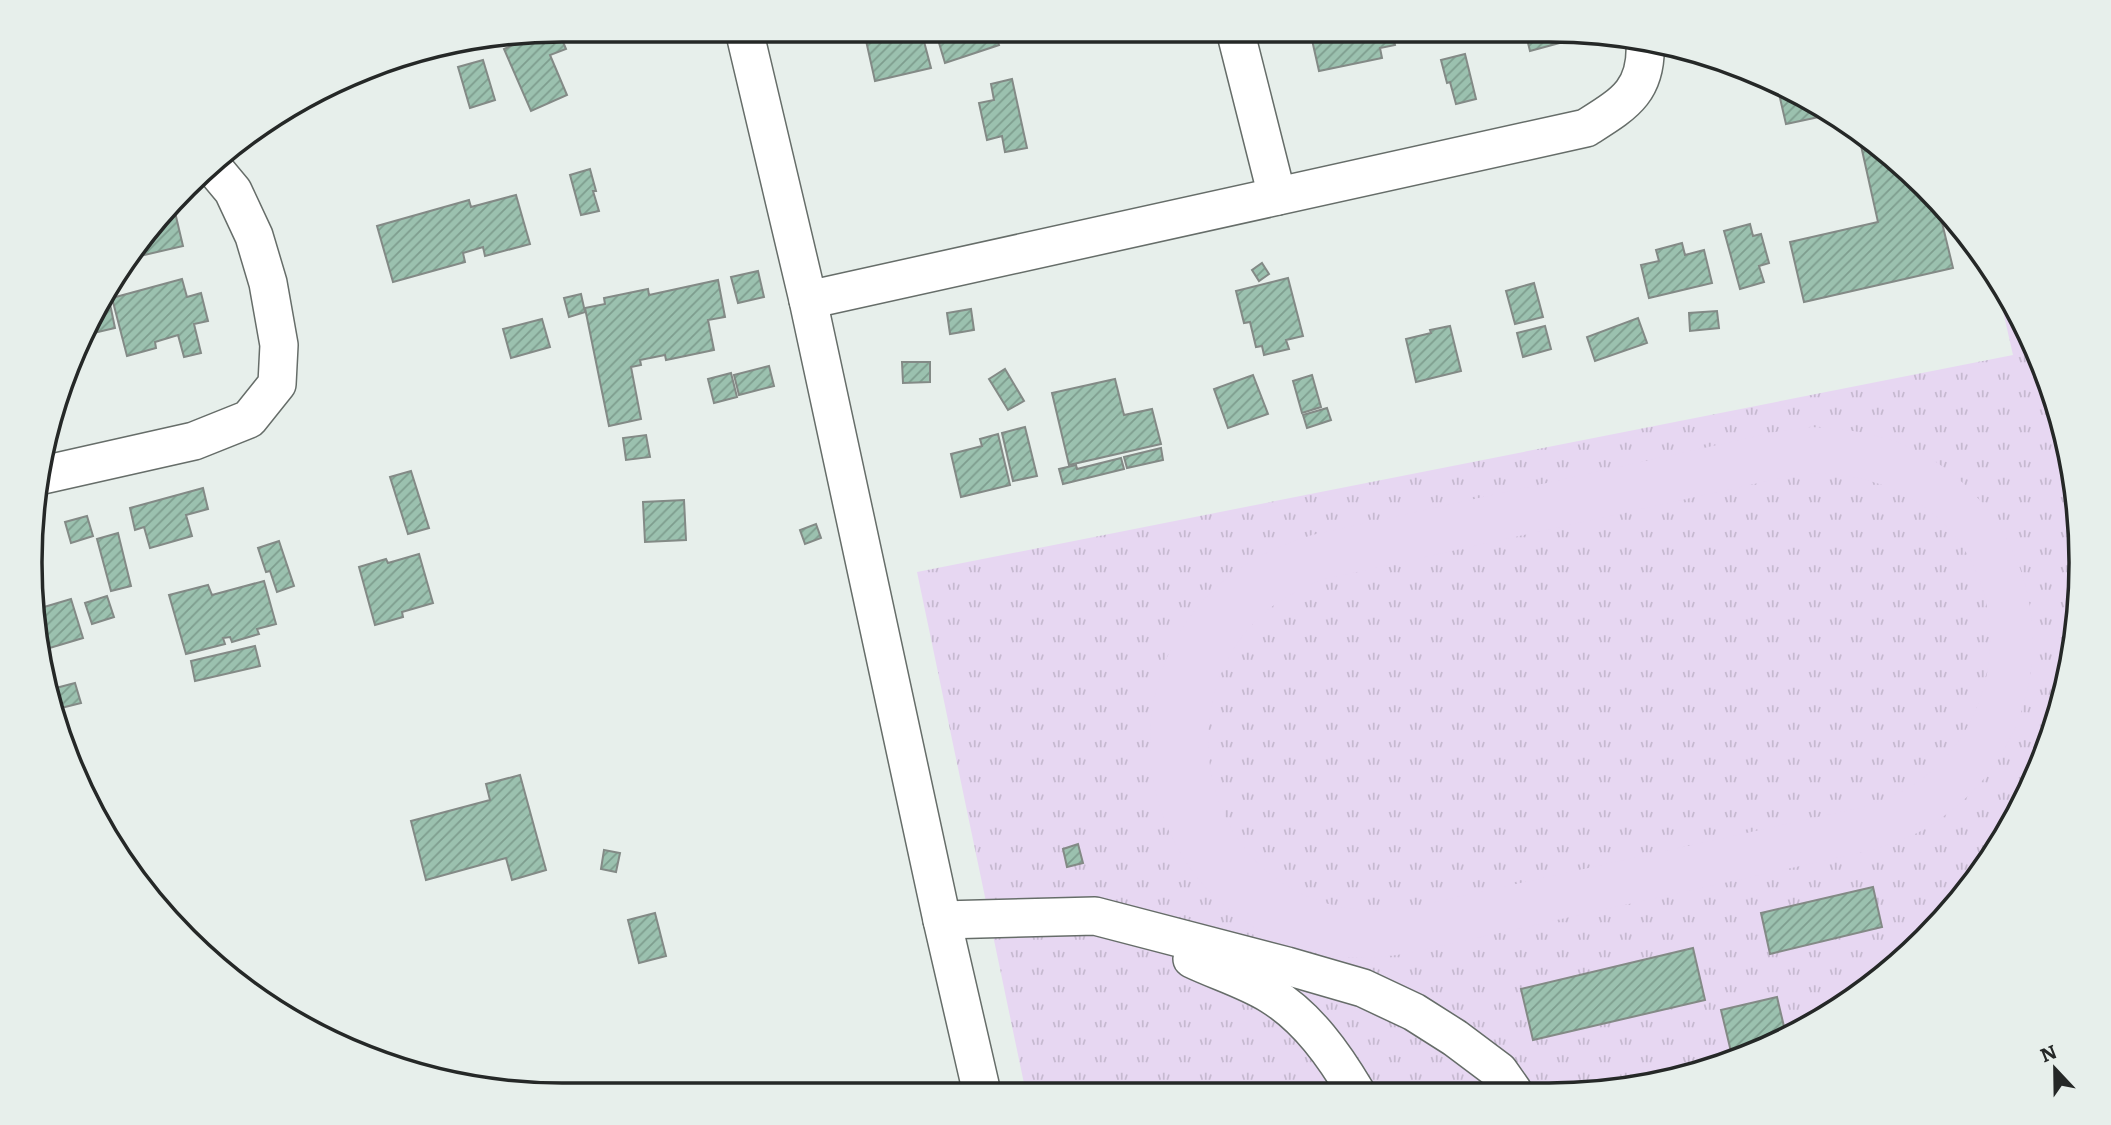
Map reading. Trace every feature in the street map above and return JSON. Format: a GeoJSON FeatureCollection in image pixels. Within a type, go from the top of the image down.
{"type":"FeatureCollection","features":[{"type":"Feature","properties":{"kind":"street"},"geometry":{"type":"LineString","coordinates":[[747,42],[808,300],[980,1083]]}},
{"type":"Feature","properties":{"kind":"street"},"geometry":{"type":"LineString","coordinates":[[1239,42],[1277,197]]}},
{"type":"Feature","properties":{"kind":"street"},"geometry":{"type":"LineString","coordinates":[[808,300],[1586,128],[1618,108],[1639,86],[1645,51]]}},
{"type":"Feature","properties":{"kind":"street"},"geometry":{"type":"LineString","coordinates":[[50,473],[194,441],[249,419],[277,384],[279,345],[268,283],[254,236],[233,191],[217,172]]}},
{"type":"Feature","properties":{"kind":"street"},"geometry":{"type":"LineString","coordinates":[[942,920],[1095,916],[1287,966],[1363,988],[1414,1012],[1499,1071],[1507,1083]]}},
{"type":"Feature","properties":{"kind":"street"},"geometry":{"type":"LineString","coordinates":[[1095,916],[1269,994],[1307,1024],[1351,1083]]}},
{"type":"Feature","properties":{"kind":"green space"},"geometry":{"type":"Polygon","coordinates":[[[2002,308],[2041,395],[2059,461],[2065,495],[2068,597],[2065,630],[2051,697],[2029,762],[2015,793],[1981,852],[1940,906],[1917,931],[1892,954],[1838,995],[1779,1029],[1748,1043],[1683,1065],[1616,1079],[1548,1083],[1024,1083],[917,572],[2013,355],[2002,308]]]}},
{"type":"Feature","properties":{"kind":"green space"},"geometry":{"type":"Polygon","coordinates":[[[1811,427],[1843,430],[1875,435],[1905,445],[1933,460],[1977,497],[2008,541],[2027,591],[2033,643],[2026,695],[2007,744],[1975,788],[1931,825],[1872,850],[1404,954],[1372,957],[1348,958],[1322,954],[1272,937],[1227,908],[1185,860],[1164,819],[1153,776],[1150,731],[1157,687],[1173,645],[1198,607],[1232,574],[1270,551],[1312,535],[1780,431],[1811,427]],[[1833,474],[1790,476],[1321,580],[1282,600],[1270,608],[1239,641],[1219,680],[1209,722],[1210,765],[1221,806],[1241,844],[1272,875],[1311,898],[1352,909],[1394,911],[1863,807],[1910,787],[1947,756],[1970,722],[1984,685],[1990,646],[1987,607],[1975,569],[1954,535],[1924,507],[1887,487],[1833,474]]]}},
{"type":"Feature","properties":{"kind":"building"},"geometry":{"type":"Polygon","coordinates":[[[563,42],[566,49],[550,55],[567,95],[531,111],[504,49],[515,44],[563,42]]]}},
{"type":"Feature","properties":{"kind":"building"},"geometry":{"type":"Polygon","coordinates":[[[866,42],[924,42],[931,68],[875,81],[866,42]]]}},
{"type":"Feature","properties":{"kind":"building"},"geometry":{"type":"Polygon","coordinates":[[[998,42],[999,45],[945,63],[939,43],[998,42]]]}},
{"type":"Feature","properties":{"kind":"building"},"geometry":{"type":"Polygon","coordinates":[[[1312,42],[1394,42],[1395,45],[1380,48],[1382,58],[1319,71],[1312,42]]]}},
{"type":"Feature","properties":{"kind":"building"},"geometry":{"type":"Polygon","coordinates":[[[1528,42],[1562,42],[1530,51],[1528,42]]]}},
{"type":"Feature","properties":{"kind":"building"},"geometry":{"type":"Polygon","coordinates":[[[1465,54],[1476,99],[1456,104],[1441,60],[1465,54]]]}},
{"type":"Feature","properties":{"kind":"building"},"geometry":{"type":"Polygon","coordinates":[[[483,60],[495,100],[470,108],[458,67],[483,60]]]}},
{"type":"Feature","properties":{"kind":"building"},"geometry":{"type":"Polygon","coordinates":[[[1012,79],[1027,148],[1005,152],[1002,136],[987,140],[979,103],[994,100],[991,84],[1012,79]]]}},
{"type":"Feature","properties":{"kind":"building"},"geometry":{"type":"Polygon","coordinates":[[[1780,96],[1818,117],[1786,124],[1780,96]]]}},
{"type":"Feature","properties":{"kind":"building"},"geometry":{"type":"Polygon","coordinates":[[[1861,147],[1892,171],[1942,221],[1953,268],[1804,302],[1790,242],[1878,222],[1861,147]]]}},
{"type":"Feature","properties":{"kind":"building"},"geometry":{"type":"Polygon","coordinates":[[[590,169],[599,211],[581,215],[570,175],[590,169]]]}},
{"type":"Feature","properties":{"kind":"building"},"geometry":{"type":"Polygon","coordinates":[[[516,195],[530,244],[485,256],[483,247],[463,253],[465,262],[393,282],[377,226],[469,200],[471,207],[516,195]]]}},
{"type":"Feature","properties":{"kind":"building"},"geometry":{"type":"Polygon","coordinates":[[[175,214],[183,246],[143,255],[175,214]]]}},
{"type":"Feature","properties":{"kind":"building"},"geometry":{"type":"Polygon","coordinates":[[[1750,224],[1753,236],[1761,234],[1769,263],[1759,266],[1764,282],[1740,289],[1724,231],[1750,224]]]}},
{"type":"Feature","properties":{"kind":"building"},"geometry":{"type":"Polygon","coordinates":[[[1682,243],[1685,255],[1704,250],[1712,283],[1649,298],[1641,265],[1659,261],[1656,250],[1682,243]]]}},
{"type":"Feature","properties":{"kind":"building"},"geometry":{"type":"Polygon","coordinates":[[[1262,263],[1269,274],[1259,281],[1252,270],[1262,263]]]}},
{"type":"Feature","properties":{"kind":"building"},"geometry":{"type":"Polygon","coordinates":[[[758,271],[764,297],[738,303],[731,277],[758,271]]]}},
{"type":"Feature","properties":{"kind":"building"},"geometry":{"type":"Polygon","coordinates":[[[1288,278],[1303,336],[1286,340],[1289,349],[1264,355],[1262,346],[1256,347],[1250,322],[1244,323],[1236,291],[1288,278]]]}},
{"type":"Feature","properties":{"kind":"building"},"geometry":{"type":"Polygon","coordinates":[[[182,279],[187,297],[201,293],[208,321],[194,324],[201,353],[184,357],[178,335],[155,342],[156,348],[127,356],[113,301],[115,297],[182,279]]]}},
{"type":"Feature","properties":{"kind":"building"},"geometry":{"type":"Polygon","coordinates":[[[718,280],[725,317],[708,320],[714,350],[666,360],[665,355],[640,360],[641,365],[631,367],[641,419],[609,426],[585,308],[605,304],[604,298],[648,289],[649,295],[718,280]]]}},
{"type":"Feature","properties":{"kind":"building"},"geometry":{"type":"Polygon","coordinates":[[[1534,283],[1543,317],[1515,324],[1506,291],[1534,283]]]}},
{"type":"Feature","properties":{"kind":"building"},"geometry":{"type":"Polygon","coordinates":[[[581,294],[585,312],[569,317],[564,298],[581,294]]]}},
{"type":"Feature","properties":{"kind":"building"},"geometry":{"type":"Polygon","coordinates":[[[110,305],[115,328],[96,332],[110,305]]]}},
{"type":"Feature","properties":{"kind":"building"},"geometry":{"type":"Polygon","coordinates":[[[971,309],[974,330],[950,334],[947,313],[971,309]]]}},
{"type":"Feature","properties":{"kind":"building"},"geometry":{"type":"Polygon","coordinates":[[[1717,311],[1719,328],[1690,331],[1689,313],[1717,311]]]}},
{"type":"Feature","properties":{"kind":"building"},"geometry":{"type":"Polygon","coordinates":[[[1638,318],[1647,343],[1595,361],[1587,337],[1638,318]]]}},
{"type":"Feature","properties":{"kind":"building"},"geometry":{"type":"Polygon","coordinates":[[[542,319],[550,347],[511,358],[503,329],[542,319]]]}},
{"type":"Feature","properties":{"kind":"building"},"geometry":{"type":"Polygon","coordinates":[[[1450,326],[1461,371],[1416,382],[1406,339],[1450,326]]]}},
{"type":"Feature","properties":{"kind":"building"},"geometry":{"type":"Polygon","coordinates":[[[1545,326],[1551,349],[1523,357],[1517,333],[1545,326]]]}},
{"type":"Feature","properties":{"kind":"building"},"geometry":{"type":"Polygon","coordinates":[[[902,362],[930,362],[930,382],[903,383],[902,362]]]}},
{"type":"Feature","properties":{"kind":"building"},"geometry":{"type":"Polygon","coordinates":[[[769,366],[774,386],[739,395],[734,375],[769,366]]]}},
{"type":"Feature","properties":{"kind":"building"},"geometry":{"type":"Polygon","coordinates":[[[1005,369],[1024,401],[1008,410],[989,379],[1005,369]]]}},
{"type":"Feature","properties":{"kind":"building"},"geometry":{"type":"Polygon","coordinates":[[[731,373],[737,397],[714,403],[708,379],[731,373]]]}},
{"type":"Feature","properties":{"kind":"building"},"geometry":{"type":"Polygon","coordinates":[[[1253,375],[1268,414],[1228,428],[1214,389],[1253,375]]]}},
{"type":"Feature","properties":{"kind":"building"},"geometry":{"type":"Polygon","coordinates":[[[1312,375],[1321,407],[1302,413],[1293,381],[1312,375]]]}},
{"type":"Feature","properties":{"kind":"building"},"geometry":{"type":"Polygon","coordinates":[[[1115,379],[1124,415],[1152,409],[1161,444],[1069,465],[1052,393],[1115,379]]]}},
{"type":"Feature","properties":{"kind":"building"},"geometry":{"type":"Polygon","coordinates":[[[1327,408],[1331,420],[1307,428],[1303,415],[1327,408]]]}},
{"type":"Feature","properties":{"kind":"building"},"geometry":{"type":"Polygon","coordinates":[[[1025,427],[1037,476],[1013,481],[1002,433],[1025,427]]]}},
{"type":"Feature","properties":{"kind":"building"},"geometry":{"type":"Polygon","coordinates":[[[998,434],[1010,485],[961,497],[951,454],[982,446],[980,439],[998,434]]]}},
{"type":"Feature","properties":{"kind":"building"},"geometry":{"type":"Polygon","coordinates":[[[646,435],[650,457],[626,460],[623,438],[646,435]]]}},
{"type":"Feature","properties":{"kind":"building"},"geometry":{"type":"Polygon","coordinates":[[[1161,448],[1163,460],[1127,468],[1124,457],[1161,448]]]}},
{"type":"Feature","properties":{"kind":"building"},"geometry":{"type":"Polygon","coordinates":[[[1121,458],[1124,469],[1063,484],[1059,469],[1076,465],[1077,469],[1121,458]]]}},
{"type":"Feature","properties":{"kind":"building"},"geometry":{"type":"Polygon","coordinates":[[[411,471],[429,528],[408,534],[390,477],[411,471]]]}},
{"type":"Feature","properties":{"kind":"building"},"geometry":{"type":"Polygon","coordinates":[[[203,488],[208,509],[186,515],[192,536],[150,548],[144,527],[135,530],[130,508],[203,488]]]}},
{"type":"Feature","properties":{"kind":"building"},"geometry":{"type":"Polygon","coordinates":[[[684,500],[686,540],[645,542],[643,502],[684,500]]]}},
{"type":"Feature","properties":{"kind":"building"},"geometry":{"type":"Polygon","coordinates":[[[87,516],[93,536],[71,543],[65,522],[87,516]]]}},
{"type":"Feature","properties":{"kind":"building"},"geometry":{"type":"Polygon","coordinates":[[[816,524],[821,538],[805,544],[800,530],[816,524]]]}},
{"type":"Feature","properties":{"kind":"building"},"geometry":{"type":"Polygon","coordinates":[[[118,533],[131,586],[111,591],[97,539],[118,533]]]}},
{"type":"Feature","properties":{"kind":"building"},"geometry":{"type":"Polygon","coordinates":[[[279,541],[294,586],[277,592],[270,571],[266,572],[258,548],[279,541]]]}},
{"type":"Feature","properties":{"kind":"building"},"geometry":{"type":"Polygon","coordinates":[[[419,554],[433,603],[402,612],[403,617],[375,625],[359,567],[386,559],[388,563],[419,554]]]}},
{"type":"Feature","properties":{"kind":"building"},"geometry":{"type":"Polygon","coordinates":[[[264,581],[276,624],[257,629],[259,634],[232,642],[230,637],[223,638],[225,644],[186,654],[169,595],[208,585],[212,595],[264,581]]]}},
{"type":"Feature","properties":{"kind":"building"},"geometry":{"type":"Polygon","coordinates":[[[107,596],[114,617],[92,624],[85,603],[107,596]]]}},
{"type":"Feature","properties":{"kind":"building"},"geometry":{"type":"Polygon","coordinates":[[[71,599],[83,638],[49,648],[44,607],[71,599]]]}},
{"type":"Feature","properties":{"kind":"building"},"geometry":{"type":"Polygon","coordinates":[[[255,646],[260,666],[195,681],[191,661],[255,646]]]}},
{"type":"Feature","properties":{"kind":"building"},"geometry":{"type":"Polygon","coordinates":[[[75,683],[81,703],[63,707],[58,688],[75,683]]]}},
{"type":"Feature","properties":{"kind":"building"},"geometry":{"type":"Polygon","coordinates":[[[520,775],[546,870],[512,880],[506,858],[426,880],[411,821],[490,800],[486,784],[520,775]]]}},
{"type":"Feature","properties":{"kind":"building"},"geometry":{"type":"Polygon","coordinates":[[[1078,844],[1083,863],[1067,867],[1063,849],[1078,844]]]}},
{"type":"Feature","properties":{"kind":"building"},"geometry":{"type":"Polygon","coordinates":[[[604,850],[620,853],[616,872],[601,869],[604,850]]]}},
{"type":"Feature","properties":{"kind":"building"},"geometry":{"type":"Polygon","coordinates":[[[1873,887],[1882,927],[1770,954],[1761,913],[1873,887]]]}},
{"type":"Feature","properties":{"kind":"building"},"geometry":{"type":"Polygon","coordinates":[[[655,913],[666,956],[639,963],[628,920],[655,913]]]}},
{"type":"Feature","properties":{"kind":"building"},"geometry":{"type":"Polygon","coordinates":[[[1693,948],[1705,1000],[1533,1040],[1521,989],[1693,948]]]}},
{"type":"Feature","properties":{"kind":"building"},"geometry":{"type":"Polygon","coordinates":[[[1777,997],[1784,1026],[1730,1050],[1721,1010],[1777,997]]]}}]}
